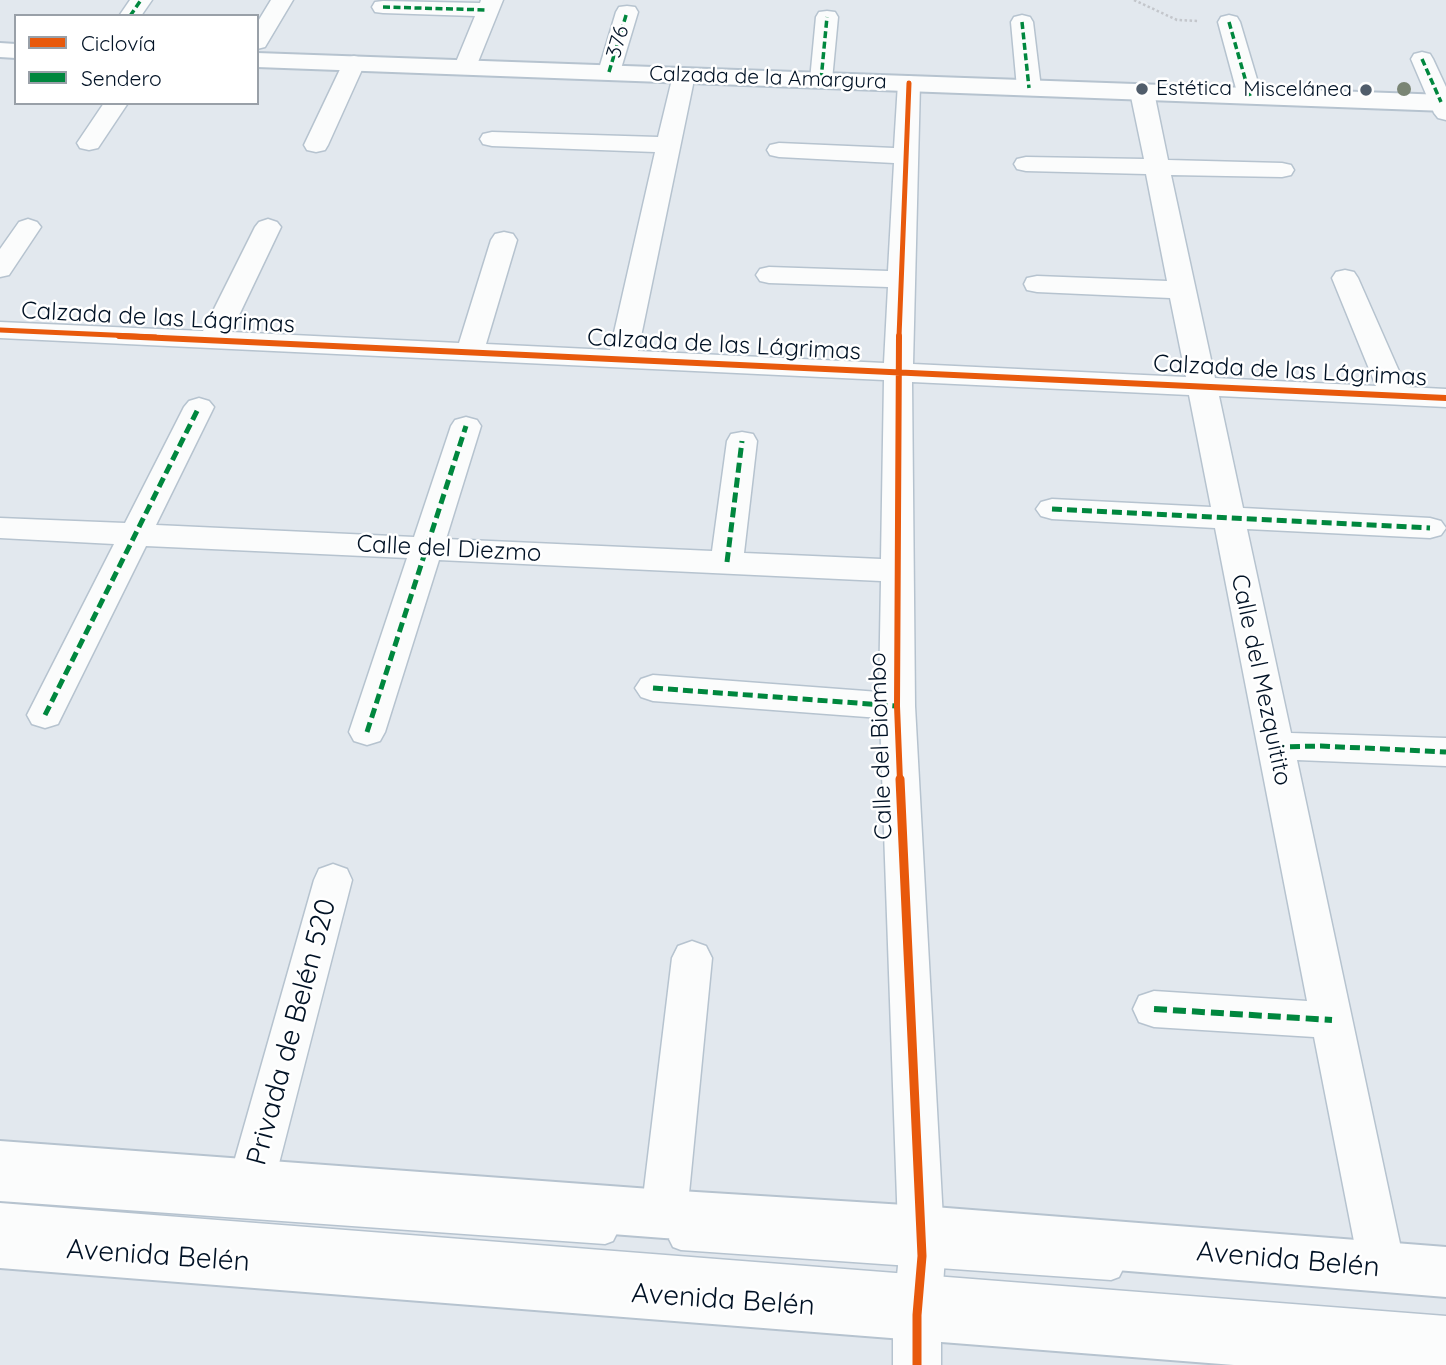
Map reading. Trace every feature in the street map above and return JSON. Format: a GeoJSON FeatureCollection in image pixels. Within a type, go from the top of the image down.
{"type":"FeatureCollection","features":[{"type":"Feature","properties":{"kind":"main road","name":"Calzada de la Amargura"},"geometry":{"type":"LineString","coordinates":[[259,60],[1250,96],[1444,106]]}},
{"type":"Feature","properties":{"kind":"main road","name":"Avenida Belén"},"geometry":{"type":"LineString","coordinates":[[0,1164],[251,1183],[653,1229],[1446,1355]]}},
{"type":"Feature","properties":{"kind":"main road","name":"Avenida Belén"},"geometry":{"type":"LineString","coordinates":[[1,1240],[920,1272],[1382,1267],[1446,1272]]}},
{"type":"Feature","properties":{"kind":"street"},"geometry":{"type":"LineString","coordinates":[[259,39],[282,0]]}},
{"type":"Feature","properties":{"kind":"street"},"geometry":{"type":"LineString","coordinates":[[383,7],[490,5],[465,67]]}},
{"type":"Feature","properties":{"kind":"street","name":"376"},"geometry":{"type":"LineString","coordinates":[[609,72],[627,12]]}},
{"type":"Feature","properties":{"kind":"street"},"geometry":{"type":"LineString","coordinates":[[821,80],[827,17]]}},
{"type":"Feature","properties":{"kind":"street"},"geometry":{"type":"LineString","coordinates":[[1022,22],[1029,88]]}},
{"type":"Feature","properties":{"kind":"street"},"geometry":{"type":"LineString","coordinates":[[1229,22],[1250,96]]}},
{"type":"Feature","properties":{"kind":"street"},"geometry":{"type":"LineString","coordinates":[[1422,59],[1444,106]]}},
{"type":"Feature","properties":{"kind":"street"},"geometry":{"type":"LineString","coordinates":[[316,145],[354,63]]}},
{"type":"Feature","properties":{"kind":"street"},"geometry":{"type":"LineString","coordinates":[[622,359],[684,75]]}},
{"type":"Feature","properties":{"kind":"street","name":"Calle del Biombo"},"geometry":{"type":"LineString","coordinates":[[909,83],[898,372],[897,706],[920,1272],[917,1365]]}},
{"type":"Feature","properties":{"kind":"street","name":"Calle del Mezquitito"},"geometry":{"type":"LineString","coordinates":[[1142,92],[1382,1267]]}},
{"type":"Feature","properties":{"kind":"street"},"geometry":{"type":"LineString","coordinates":[[89,143],[115,105]]}},
{"type":"Feature","properties":{"kind":"street"},"geometry":{"type":"LineString","coordinates":[[492,139],[668,145]]}},
{"type":"Feature","properties":{"kind":"street"},"geometry":{"type":"LineString","coordinates":[[779,150],[907,156]]}},
{"type":"Feature","properties":{"kind":"street"},"geometry":{"type":"LineString","coordinates":[[1026,164],[1282,170]]}},
{"type":"Feature","properties":{"kind":"street"},"geometry":{"type":"LineString","coordinates":[[0,269],[29,227]]}},
{"type":"Feature","properties":{"kind":"street"},"geometry":{"type":"LineString","coordinates":[[213,340],[268,227]]}},
{"type":"Feature","properties":{"kind":"street"},"geometry":{"type":"LineString","coordinates":[[470,352],[504,240]]}},
{"type":"Feature","properties":{"kind":"street"},"geometry":{"type":"LineString","coordinates":[[769,275],[903,280]]}},
{"type":"Feature","properties":{"kind":"street"},"geometry":{"type":"LineString","coordinates":[[1345,278],[1395,396]]}},
{"type":"Feature","properties":{"kind":"street"},"geometry":{"type":"LineString","coordinates":[[1037,284],[1182,290]]}},
{"type":"Feature","properties":{"kind":"street","name":"Calzada de las Lágrimas"},"geometry":{"type":"LineString","coordinates":[[0,330],[1446,398]]}},
{"type":"Feature","properties":{"kind":"street"},"geometry":{"type":"LineString","coordinates":[[45,715],[199,407]]}},
{"type":"Feature","properties":{"kind":"street"},"geometry":{"type":"LineString","coordinates":[[366,732],[466,426]]}},
{"type":"Feature","properties":{"kind":"street"},"geometry":{"type":"LineString","coordinates":[[727,562],[742,441]]}},
{"type":"Feature","properties":{"kind":"street"},"geometry":{"type":"LineString","coordinates":[[1052,509],[1430,528]]}},
{"type":"Feature","properties":{"kind":"street","name":"Calle del Diezmo"},"geometry":{"type":"LineString","coordinates":[[0,528],[898,571]]}},
{"type":"Feature","properties":{"kind":"street"},"geometry":{"type":"LineString","coordinates":[[653,688],[897,706]]}},
{"type":"Feature","properties":{"kind":"street"},"geometry":{"type":"LineString","coordinates":[[1275,747],[1321,746],[1446,752]]}},
{"type":"Feature","properties":{"kind":"street","name":"Privada de Belén 520"},"geometry":{"type":"LineString","coordinates":[[251,1183],[334,880]]}},
{"type":"Feature","properties":{"kind":"street"},"geometry":{"type":"LineString","coordinates":[[653,1229],[692,958]]}},
{"type":"Feature","properties":{"kind":"street"},"geometry":{"type":"LineString","coordinates":[[1154,1009],[1332,1020]]}},
{"type":"Feature","properties":{"kind":"lane"},"geometry":{"type":"LineString","coordinates":[[0,1190],[653,1229]]}},
{"type":"Feature","properties":{"kind":"lane"},"geometry":{"type":"LineString","coordinates":[[920,1272],[1129,1270]]}},
{"type":"Feature","properties":{"kind":"lane"},"geometry":{"type":"LineString","coordinates":[[920,1272],[1446,1328]]}},
{"type":"Feature","properties":{"kind":"lane"},"geometry":{"type":"LineString","coordinates":[[1240,1278],[1446,1292]]}},
{"type":"Feature","properties":{"kind":"path"},"geometry":{"type":"LineString","coordinates":[[1134,0],[1177,20]]}},
{"type":"Feature","properties":{"kind":"marked path"},"geometry":{"type":"LineString","coordinates":[[131,14],[141,0]]}},
{"type":"Feature","properties":{"kind":"marked path"},"geometry":{"type":"LineString","coordinates":[[383,7],[488,10]]}},
{"type":"Feature","properties":{"kind":"marked path"},"geometry":{"type":"LineString","coordinates":[[609,72],[627,12]]}},
{"type":"Feature","properties":{"kind":"marked path"},"geometry":{"type":"LineString","coordinates":[[821,80],[827,17]]}},
{"type":"Feature","properties":{"kind":"marked path"},"geometry":{"type":"LineString","coordinates":[[1022,22],[1029,88]]}},
{"type":"Feature","properties":{"kind":"marked path"},"geometry":{"type":"LineString","coordinates":[[1229,22],[1250,96]]}},
{"type":"Feature","properties":{"kind":"marked path"},"geometry":{"type":"LineString","coordinates":[[1422,59],[1441,102]]}},
{"type":"Feature","properties":{"kind":"marked path"},"geometry":{"type":"LineString","coordinates":[[45,715],[199,407]]}},
{"type":"Feature","properties":{"kind":"marked path"},"geometry":{"type":"LineString","coordinates":[[367,732],[466,426]]}},
{"type":"Feature","properties":{"kind":"marked path"},"geometry":{"type":"LineString","coordinates":[[727,562],[742,441]]}},
{"type":"Feature","properties":{"kind":"marked path"},"geometry":{"type":"LineString","coordinates":[[1052,509],[1430,528]]}},
{"type":"Feature","properties":{"kind":"marked path"},"geometry":{"type":"LineString","coordinates":[[653,688],[897,706]]}},
{"type":"Feature","properties":{"kind":"marked path"},"geometry":{"type":"LineString","coordinates":[[1275,747],[1321,746],[1446,752]]}},
{"type":"Feature","properties":{"kind":"marked path"},"geometry":{"type":"LineString","coordinates":[[1154,1009],[1332,1020]]}},
{"type":"Feature","properties":{"kind":"cycle path"},"geometry":{"type":"LineString","coordinates":[[909,83],[898,372],[897,706],[922,1256],[917,1315],[917,1365]]}},
{"type":"Feature","properties":{"kind":"cycle path"},"geometry":{"type":"LineString","coordinates":[[0,330],[1446,398]]}},
{"type":"Feature","properties":{"kind":"place","name":"Estética"},"geometry":{"type":"Point","coordinates":[1142,89]}},
{"type":"Feature","properties":{"kind":"place","name":"Miscelánea"},"geometry":{"type":"Point","coordinates":[1366,90]}}]}
